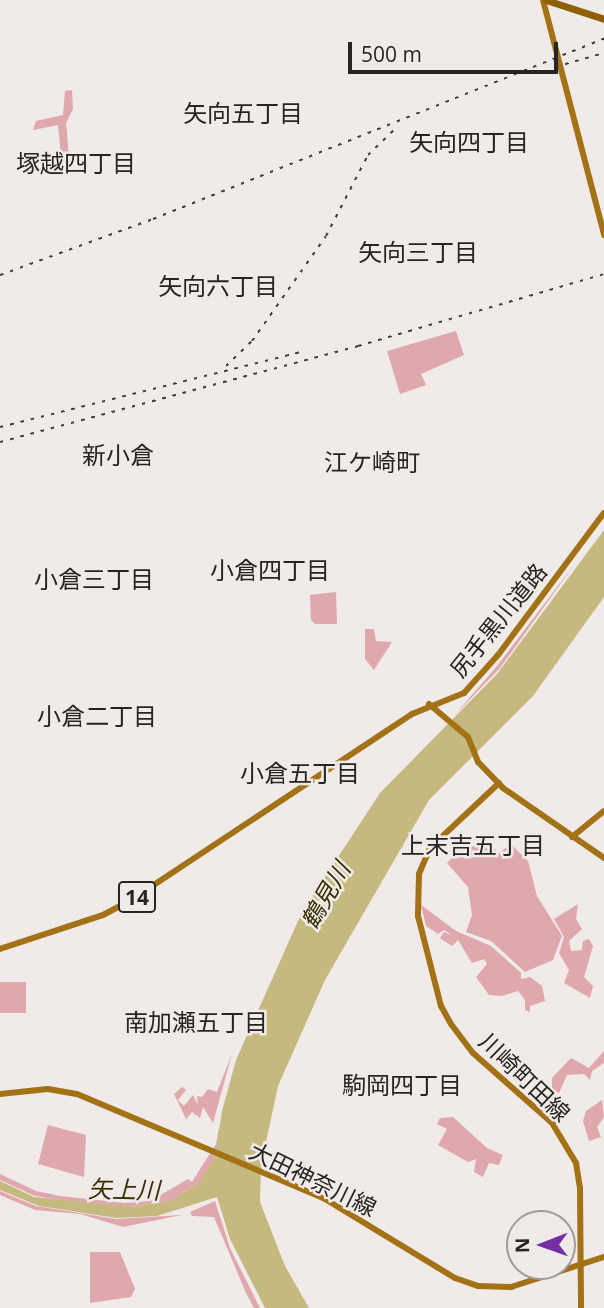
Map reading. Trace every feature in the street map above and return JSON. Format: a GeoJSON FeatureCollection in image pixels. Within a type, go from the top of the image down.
{"type":"FeatureCollection","features":[{"type":"Feature","properties":{"kind":"highway"},"geometry":{"type":"LineString","coordinates":[[545,0],[604,16]]}},
{"type":"Feature","properties":{"kind":"highway"},"geometry":{"type":"LineString","coordinates":[[561,0],[604,16]]}},
{"type":"Feature","properties":{"kind":"main road"},"geometry":{"type":"LineString","coordinates":[[545,0],[560,71],[604,236]]}},
{"type":"Feature","properties":{"kind":"main road","name":"尻手黒川道路"},"geometry":{"type":"LineString","coordinates":[[0,948],[103,915],[131,901],[280,798],[429,704],[458,696],[476,680],[604,513]]}},
{"type":"Feature","properties":{"kind":"main road"},"geometry":{"type":"LineString","coordinates":[[429,704],[447,716],[470,740],[476,758],[499,783],[604,856]]}},
{"type":"Feature","properties":{"kind":"main road","name":"川崎町田線"},"geometry":{"type":"LineString","coordinates":[[499,783],[430,848],[419,874],[418,916],[441,1006],[458,1035],[552,1123],[567,1145],[579,1179],[581,1308]]}},
{"type":"Feature","properties":{"kind":"main road"},"geometry":{"type":"LineString","coordinates":[[574,836],[604,811]]}},
{"type":"Feature","properties":{"kind":"main road","name":"大田神奈川線"},"geometry":{"type":"LineString","coordinates":[[0,1094],[62,1090],[284,1181],[352,1214],[467,1283],[511,1287],[604,1257]]}},
{"type":"Feature","properties":{"kind":"shaded area"},"geometry":{"type":"Polygon","coordinates":[[[72,90],[73,109],[66,123],[69,156],[61,156],[58,125],[33,130],[36,121],[63,115],[65,91],[72,90]]]}},
{"type":"Feature","properties":{"kind":"shaded area"},"geometry":{"type":"Polygon","coordinates":[[[456,331],[464,355],[421,374],[426,385],[400,394],[387,351],[456,331]]]}},
{"type":"Feature","properties":{"kind":"shaded area"},"geometry":{"type":"Polygon","coordinates":[[[577,561],[500,668],[454,716],[497,666],[577,561]]]}},
{"type":"Feature","properties":{"kind":"shaded area"},"geometry":{"type":"Polygon","coordinates":[[[336,592],[337,624],[315,624],[311,620],[310,595],[336,592]]]}},
{"type":"Feature","properties":{"kind":"shaded area"},"geometry":{"type":"Polygon","coordinates":[[[365,629],[374,629],[376,641],[392,642],[374,670],[365,659],[365,629]]]}},
{"type":"Feature","properties":{"kind":"shaded area"},"geometry":{"type":"Polygon","coordinates":[[[511,844],[528,861],[537,896],[562,936],[553,960],[525,972],[491,941],[466,932],[472,915],[468,887],[447,863],[465,845],[493,848],[499,853],[511,844]]]}},
{"type":"Feature","properties":{"kind":"shaded area"},"geometry":{"type":"Polygon","coordinates":[[[578,904],[576,919],[582,929],[569,941],[571,951],[582,950],[583,941],[589,939],[593,946],[584,977],[593,986],[590,998],[564,983],[569,970],[559,953],[564,937],[554,919],[578,904]]]}},
{"type":"Feature","properties":{"kind":"shaded area"},"geometry":{"type":"Polygon","coordinates":[[[421,905],[456,931],[491,946],[521,973],[521,979],[530,977],[542,986],[545,1001],[530,1006],[530,1012],[525,1010],[525,1000],[518,991],[502,996],[489,995],[476,977],[487,964],[484,959],[472,963],[458,940],[452,946],[440,938],[444,932],[453,936],[444,930],[438,934],[426,926],[421,905]]]}},
{"type":"Feature","properties":{"kind":"shaded area"},"geometry":{"type":"Polygon","coordinates":[[[0,982],[26,982],[26,1013],[0,1013],[0,982]]]}},
{"type":"Feature","properties":{"kind":"shaded area"},"geometry":{"type":"Polygon","coordinates":[[[604,1051],[604,1063],[592,1071],[590,1080],[584,1074],[567,1075],[559,1093],[552,1093],[552,1078],[571,1058],[589,1068],[604,1051]]]}},
{"type":"Feature","properties":{"kind":"shaded area"},"geometry":{"type":"Polygon","coordinates":[[[232,1054],[213,1123],[203,1107],[200,1118],[192,1112],[186,1119],[174,1094],[182,1087],[186,1090],[178,1100],[184,1106],[193,1095],[198,1105],[197,1096],[202,1097],[208,1089],[217,1092],[232,1054]]]}},
{"type":"Feature","properties":{"kind":"shaded area"},"geometry":{"type":"Polygon","coordinates":[[[602,1100],[604,1117],[597,1127],[601,1137],[589,1141],[583,1121],[586,1111],[602,1100]]]}},
{"type":"Feature","properties":{"kind":"shaded area"},"geometry":{"type":"Polygon","coordinates":[[[453,1117],[487,1148],[503,1155],[499,1165],[489,1163],[483,1177],[474,1172],[476,1159],[468,1162],[438,1145],[447,1129],[437,1124],[440,1118],[453,1117]]]}},
{"type":"Feature","properties":{"kind":"shaded area"},"geometry":{"type":"Polygon","coordinates":[[[48,1125],[86,1135],[84,1177],[38,1164],[48,1125]]]}},
{"type":"Feature","properties":{"kind":"shaded area"},"geometry":{"type":"Polygon","coordinates":[[[219,1127],[219,1146],[211,1169],[198,1184],[169,1201],[130,1207],[73,1202],[35,1196],[0,1180],[0,1174],[36,1191],[60,1196],[125,1203],[150,1201],[188,1179],[192,1182],[216,1144],[219,1127]]]}},
{"type":"Feature","properties":{"kind":"shaded area"},"geometry":{"type":"Polygon","coordinates":[[[0,1191],[36,1206],[116,1219],[182,1215],[123,1227],[80,1214],[35,1210],[0,1195],[0,1191]]]}},
{"type":"Feature","properties":{"kind":"shaded area"},"geometry":{"type":"Polygon","coordinates":[[[215,1201],[230,1248],[260,1308],[254,1308],[246,1293],[214,1217],[192,1216],[190,1212],[215,1201]]]}},
{"type":"Feature","properties":{"kind":"shaded area"},"geometry":{"type":"Polygon","coordinates":[[[90,1252],[120,1252],[135,1289],[131,1297],[90,1303],[90,1252]]]}},
{"type":"Feature","properties":{"kind":"water","name":"鶴見川"},"geometry":{"type":"Polygon","coordinates":[[[604,530],[604,597],[533,696],[429,800],[325,980],[278,1086],[261,1165],[260,1202],[285,1266],[309,1308],[265,1308],[230,1239],[217,1197],[157,1216],[116,1218],[39,1206],[0,1190],[0,1181],[34,1197],[131,1207],[169,1201],[198,1184],[215,1158],[222,1111],[236,1060],[302,912],[380,793],[497,674],[604,530]]]}},
{"type":"Feature","properties":{"kind":"railway"},"geometry":{"type":"LineString","coordinates":[[0,275],[153,219],[604,39]]}},
{"type":"Feature","properties":{"kind":"railway"},"geometry":{"type":"LineString","coordinates":[[555,67],[604,53]]}},
{"type":"Feature","properties":{"kind":"railway"},"geometry":{"type":"LineString","coordinates":[[226,366],[252,341],[326,236],[368,155],[395,129]]}},
{"type":"Feature","properties":{"kind":"railway"},"geometry":{"type":"LineString","coordinates":[[0,442],[358,346],[604,274]]}},
{"type":"Feature","properties":{"kind":"railway"},"geometry":{"type":"LineString","coordinates":[[0,427],[304,351]]}},
{"type":"Feature","properties":{"kind":"district","name":"矢向五丁目"},"geometry":{"type":"Point","coordinates":[243,113]}},
{"type":"Feature","properties":{"kind":"district","name":"矢向四丁目"},"geometry":{"type":"Point","coordinates":[469,142]}},
{"type":"Feature","properties":{"kind":"district","name":"塚越四丁目"},"geometry":{"type":"Point","coordinates":[76,163]}},
{"type":"Feature","properties":{"kind":"district","name":"矢向三丁目"},"geometry":{"type":"Point","coordinates":[418,252]}},
{"type":"Feature","properties":{"kind":"district","name":"矢向六丁目"},"geometry":{"type":"Point","coordinates":[218,286]}},
{"type":"Feature","properties":{"kind":"district","name":"新小倉"},"geometry":{"type":"Point","coordinates":[118,455]}},
{"type":"Feature","properties":{"kind":"district","name":"江ケ崎町"},"geometry":{"type":"Point","coordinates":[372,462]}},
{"type":"Feature","properties":{"kind":"district","name":"小倉四丁目"},"geometry":{"type":"Point","coordinates":[270,570]}},
{"type":"Feature","properties":{"kind":"district","name":"小倉三丁目"},"geometry":{"type":"Point","coordinates":[94,579]}},
{"type":"Feature","properties":{"kind":"district","name":"小倉二丁目"},"geometry":{"type":"Point","coordinates":[97,716]}},
{"type":"Feature","properties":{"kind":"district","name":"小倉五丁目"},"geometry":{"type":"Point","coordinates":[300,773]}},
{"type":"Feature","properties":{"kind":"district","name":"上末吉五丁目"},"geometry":{"type":"Point","coordinates":[473,845]}},
{"type":"Feature","properties":{"kind":"district","name":"南加瀬五丁目"},"geometry":{"type":"Point","coordinates":[196,1022]}},
{"type":"Feature","properties":{"kind":"district","name":"駒岡四丁目"},"geometry":{"type":"Point","coordinates":[402,1085]}},
{"type":"Feature","properties":{"kind":"water label","name":"矢上川"},"geometry":{"type":"Point","coordinates":[124,1189]}}]}
